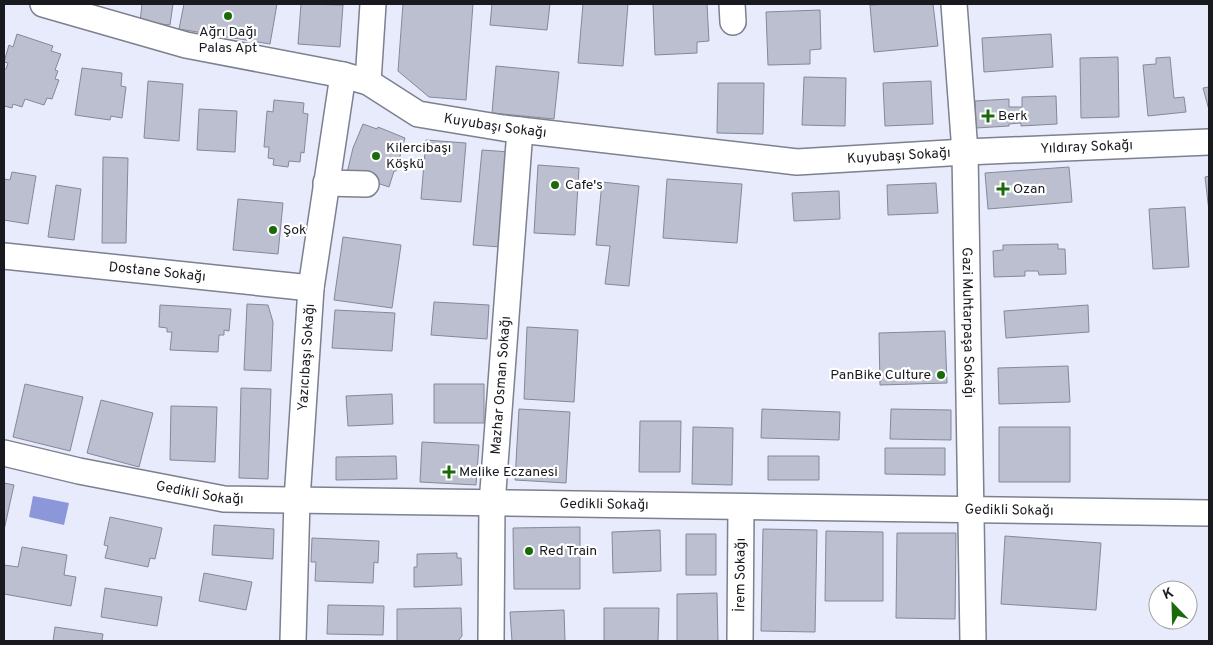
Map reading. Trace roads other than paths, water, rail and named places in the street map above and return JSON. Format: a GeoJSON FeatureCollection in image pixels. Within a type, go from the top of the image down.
{"type":"FeatureCollection","features":[{"type":"Feature","properties":{"kind":"street","name":"Kuyubaşı Sokağı"},"geometry":{"type":"LineString","coordinates":[[43,4],[186,45],[343,75],[368,82],[418,114],[520,130],[797,162],[964,152]]}},
{"type":"Feature","properties":{"kind":"street"},"geometry":{"type":"LineString","coordinates":[[368,82],[373,4]]}},
{"type":"Feature","properties":{"kind":"street","name":"Gazi Muhtarpaşa Sokağı"},"geometry":{"type":"LineString","coordinates":[[954,4],[964,152],[973,641]]}},
{"type":"Feature","properties":{"kind":"street","name":"Yazıcıbaşı Sokağı"},"geometry":{"type":"LineString","coordinates":[[293,641],[296,500],[311,288],[343,75]]}},
{"type":"Feature","properties":{"kind":"street","name":"Mazhar Osman Sokağı"},"geometry":{"type":"LineString","coordinates":[[491,641],[492,504],[520,130]]}},
{"type":"Feature","properties":{"kind":"street","name":"Yıldıray Sokağı"},"geometry":{"type":"LineString","coordinates":[[964,152],[1209,142]]}},
{"type":"Feature","properties":{"kind":"street"},"geometry":{"type":"LineString","coordinates":[[326,183],[366,184]]}},
{"type":"Feature","properties":{"kind":"street","name":"Dostane Sokağı"},"geometry":{"type":"LineString","coordinates":[[4,256],[311,288]]}},
{"type":"Feature","properties":{"kind":"street","name":"Gedikli Sokağı"},"geometry":{"type":"LineString","coordinates":[[4,454],[79,471],[224,499],[1209,514]]}},
{"type":"Feature","properties":{"kind":"street","name":"İrem Sokağı"},"geometry":{"type":"LineString","coordinates":[[740,641],[741,507]]}},
{"type":"Feature","properties":{"kind":"water"},"geometry":{"type":"Polygon","coordinates":[[[33,496],[69,503],[64,525],[29,517],[33,496]]]}},
{"type":"Feature","properties":{"kind":"place","name":"Ağrı Dağı Palas Apt"},"geometry":{"type":"Point","coordinates":[228,16]}},
{"type":"Feature","properties":{"kind":"place","name":"Berk"},"geometry":{"type":"Point","coordinates":[988,116]}},
{"type":"Feature","properties":{"kind":"place","name":"Kilercibaşı Köşkü"},"geometry":{"type":"Point","coordinates":[376,156]}},
{"type":"Feature","properties":{"kind":"place","name":"Cafe's"},"geometry":{"type":"Point","coordinates":[555,185]}},
{"type":"Feature","properties":{"kind":"place","name":"Ozan"},"geometry":{"type":"Point","coordinates":[1003,189]}},
{"type":"Feature","properties":{"kind":"place","name":"Şok"},"geometry":{"type":"Point","coordinates":[273,230]}},
{"type":"Feature","properties":{"kind":"place","name":"PanBike Culture"},"geometry":{"type":"Point","coordinates":[941,375]}},
{"type":"Feature","properties":{"kind":"place","name":"Melike Eczanesi"},"geometry":{"type":"Point","coordinates":[449,472]}},
{"type":"Feature","properties":{"kind":"place","name":"Red Train"},"geometry":{"type":"Point","coordinates":[529,551]}}]}
